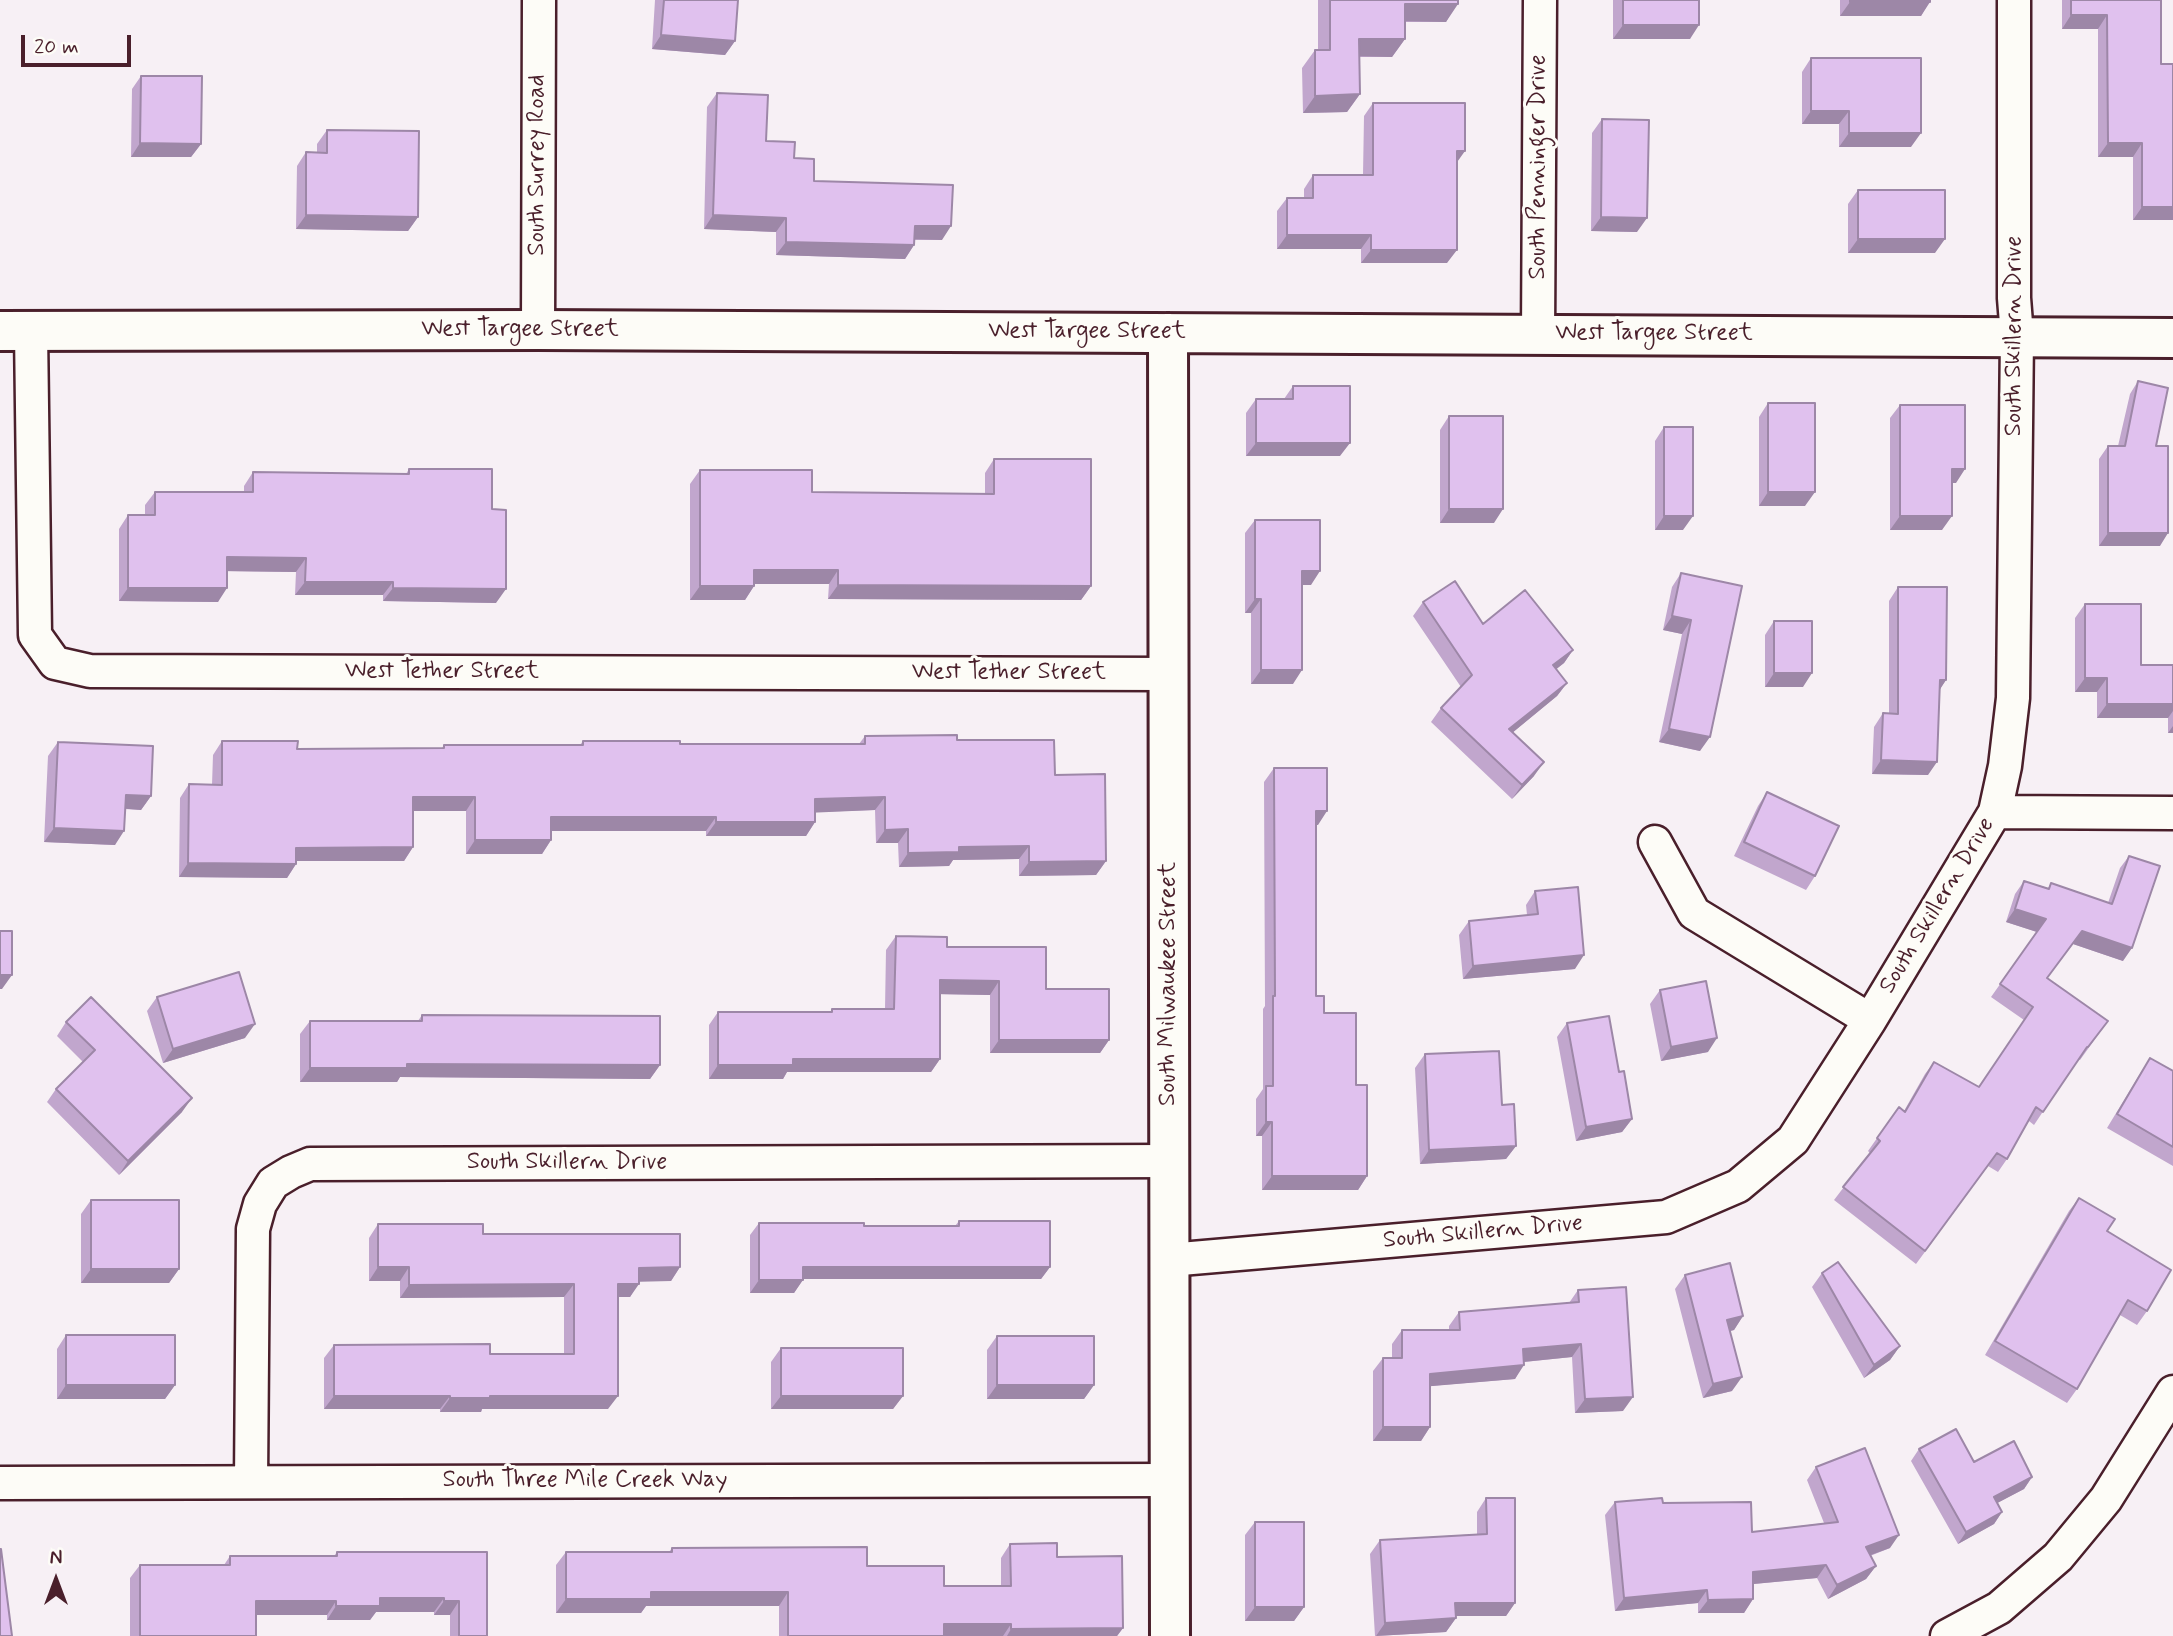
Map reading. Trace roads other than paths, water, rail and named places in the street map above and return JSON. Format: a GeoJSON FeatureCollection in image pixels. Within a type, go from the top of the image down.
{"type":"FeatureCollection","features":[{"type":"Feature","properties":{"kind":"street","name":"South Surrey Road"},"geometry":{"type":"LineString","coordinates":[[538,0],[538,330]]}},
{"type":"Feature","properties":{"kind":"street","name":"South Penninger Drive"},"geometry":{"type":"LineString","coordinates":[[1538,334],[1540,0]]}},
{"type":"Feature","properties":{"kind":"street","name":"South Skillern Drive"},"geometry":{"type":"LineString","coordinates":[[1170,1261],[1666,1217],[1738,1186],[1793,1140],[1870,1020],[1994,812],[2005,766],[2013,698],[2017,336],[2014,298],[2014,0]]}},
{"type":"Feature","properties":{"kind":"street","name":"West Targee Street"},"geometry":{"type":"LineString","coordinates":[[15,331],[1168,332],[2173,338]]}},
{"type":"Feature","properties":{"kind":"street","name":"West Tether Street"},"geometry":{"type":"LineString","coordinates":[[15,331],[35,635],[55,663],[90,671],[1169,674]]}},
{"type":"Feature","properties":{"kind":"street","name":"South Milwaukee Street"},"geometry":{"type":"LineString","coordinates":[[1168,332],[1170,1636]]}},
{"type":"Feature","properties":{"kind":"street"},"geometry":{"type":"LineString","coordinates":[[1994,812],[2173,813]]}},
{"type":"Feature","properties":{"kind":"street"},"geometry":{"type":"LineString","coordinates":[[1655,842],[1694,913],[1870,1020]]}},
{"type":"Feature","properties":{"kind":"street","name":"South Skillern Drive"},"geometry":{"type":"LineString","coordinates":[[251,1482],[253,1229],[260,1204],[273,1183],[310,1164],[1170,1161]]}},
{"type":"Feature","properties":{"kind":"street"},"geometry":{"type":"LineString","coordinates":[[1947,1636],[1999,1608],[2058,1557],[2106,1499],[2173,1392]]}},
{"type":"Feature","properties":{"kind":"street","name":"South Three Mile Creek Way"},"geometry":{"type":"LineString","coordinates":[[0,1483],[1170,1480]]}}]}
